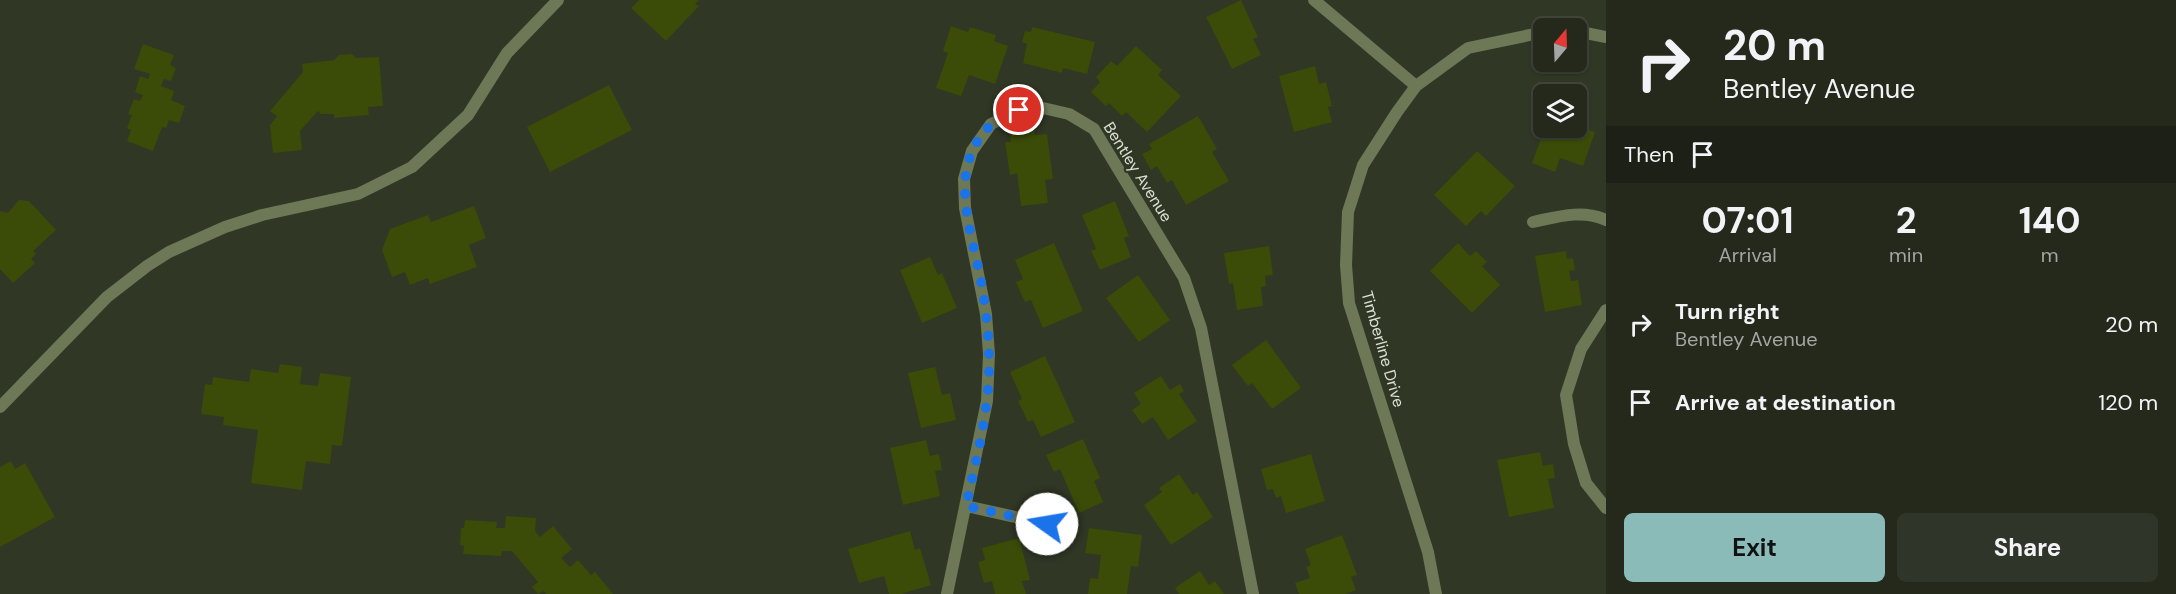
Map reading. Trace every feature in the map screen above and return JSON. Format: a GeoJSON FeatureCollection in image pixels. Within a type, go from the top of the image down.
{"type":"FeatureCollection","features":[{"type":"Feature","properties":{"kind":"street"},"geometry":{"type":"LineString","coordinates":[[1314,0],[1416,86]]}},
{"type":"Feature","properties":{"kind":"street"},"geometry":{"type":"LineString","coordinates":[[0,407],[107,297],[169,252],[225,227],[262,215],[358,194],[412,167],[468,115],[500,63],[551,2]]}},
{"type":"Feature","properties":{"kind":"street"},"geometry":{"type":"LineString","coordinates":[[1587,33],[1606,37]]}},
{"type":"Feature","properties":{"kind":"street","name":"Timberline Drive"},"geometry":{"type":"LineString","coordinates":[[1436,594],[1428,552],[1349,303],[1346,265],[1348,212],[1363,165],[1416,86],[1468,48],[1533,34]]}},
{"type":"Feature","properties":{"kind":"street","name":"Bentley Avenue"},"geometry":{"type":"LineString","coordinates":[[947,594],[987,401],[989,354],[980,277],[965,208],[964,179],[972,151],[991,124],[1019,110],[1043,108],[1069,114],[1094,129],[1184,278],[1201,328],[1253,594]]}},
{"type":"Feature","properties":{"kind":"street"},"geometry":{"type":"LineString","coordinates":[[1533,222],[1576,214],[1589,214],[1606,220]]}},
{"type":"Feature","properties":{"kind":"street"},"geometry":{"type":"LineString","coordinates":[[1606,310],[1581,349],[1566,395],[1574,444],[1587,483],[1606,508]]}},
{"type":"Feature","properties":{"kind":"street"},"geometry":{"type":"LineString","coordinates":[[966,506],[1047,524]]}},
{"type":"Feature","properties":{"kind":"building"},"geometry":{"type":"Polygon","coordinates":[[[639,0],[699,0],[695,4],[699,6],[666,41],[631,8],[639,0]]]}},
{"type":"Feature","properties":{"kind":"building"},"geometry":{"type":"Polygon","coordinates":[[[1241,0],[1258,37],[1253,39],[1261,55],[1232,69],[1206,17],[1241,0]]]}},
{"type":"Feature","properties":{"kind":"building"},"geometry":{"type":"Polygon","coordinates":[[[951,26],[968,32],[970,27],[996,35],[994,41],[1008,46],[995,84],[969,75],[961,96],[936,88],[948,53],[943,51],[951,26]]]}},
{"type":"Feature","properties":{"kind":"building"},"geometry":{"type":"Polygon","coordinates":[[[1032,27],[1095,42],[1087,74],[1063,68],[1062,73],[1023,63],[1027,44],[1022,42],[1025,31],[1031,32],[1032,27]]]}},
{"type":"Feature","properties":{"kind":"building"},"geometry":{"type":"Polygon","coordinates":[[[143,44],[174,55],[170,65],[176,68],[171,81],[164,79],[161,86],[174,91],[171,100],[185,106],[179,123],[169,120],[166,128],[162,127],[153,151],[127,141],[131,130],[127,128],[132,115],[128,114],[134,99],[140,101],[143,95],[135,92],[140,76],[148,79],[150,74],[134,69],[143,44]]]}},
{"type":"Feature","properties":{"kind":"building"},"geometry":{"type":"Polygon","coordinates":[[[1136,46],[1162,70],[1158,75],[1181,96],[1147,132],[1126,112],[1122,116],[1109,103],[1106,106],[1091,92],[1100,82],[1096,77],[1111,61],[1117,66],[1136,46]]]}},
{"type":"Feature","properties":{"kind":"building"},"geometry":{"type":"Polygon","coordinates":[[[352,54],[356,58],[379,57],[383,106],[368,107],[369,115],[334,118],[334,114],[321,114],[318,111],[300,131],[302,150],[273,153],[270,125],[277,116],[270,111],[303,72],[302,64],[334,60],[339,55],[352,54]]]}},
{"type":"Feature","properties":{"kind":"building"},"geometry":{"type":"Polygon","coordinates":[[[1315,66],[1319,84],[1326,82],[1332,106],[1328,107],[1332,122],[1294,132],[1279,76],[1315,66]]]}},
{"type":"Feature","properties":{"kind":"building"},"geometry":{"type":"Polygon","coordinates":[[[609,85],[632,130],[550,172],[527,127],[609,85]]]}},
{"type":"Feature","properties":{"kind":"building"},"geometry":{"type":"Polygon","coordinates":[[[1198,116],[1217,149],[1212,152],[1229,181],[1186,205],[1172,180],[1167,183],[1157,166],[1151,170],[1142,154],[1152,149],[1149,144],[1198,116]]]}},
{"type":"Feature","properties":{"kind":"building"},"geometry":{"type":"Polygon","coordinates":[[[1033,122],[1035,135],[1047,134],[1053,179],[1045,180],[1048,203],[1021,206],[1017,173],[1010,175],[1005,142],[1011,142],[1009,125],[1033,122]]]}},
{"type":"Feature","properties":{"kind":"building"},"geometry":{"type":"Polygon","coordinates":[[[1587,129],[1595,132],[1583,166],[1560,158],[1555,172],[1532,163],[1541,138],[1587,138],[1587,129]]]}},
{"type":"Feature","properties":{"kind":"building"},"geometry":{"type":"Polygon","coordinates":[[[1477,151],[1515,186],[1486,216],[1481,211],[1466,226],[1434,195],[1477,151]]]}},
{"type":"Feature","properties":{"kind":"building"},"geometry":{"type":"Polygon","coordinates":[[[19,200],[29,201],[56,230],[33,251],[36,254],[31,259],[35,263],[13,283],[0,269],[0,211],[8,213],[19,200]]]}},
{"type":"Feature","properties":{"kind":"building"},"geometry":{"type":"Polygon","coordinates":[[[1115,201],[1129,236],[1124,238],[1131,257],[1100,270],[1091,251],[1096,249],[1082,215],[1115,201]]]}},
{"type":"Feature","properties":{"kind":"building"},"geometry":{"type":"Polygon","coordinates":[[[474,206],[486,238],[469,245],[477,267],[430,284],[428,278],[410,285],[405,272],[392,277],[382,250],[390,229],[428,215],[431,222],[474,206]]]}},
{"type":"Feature","properties":{"kind":"building"},"geometry":{"type":"Polygon","coordinates":[[[1054,243],[1083,311],[1043,328],[1031,300],[1025,302],[1016,282],[1023,279],[1015,260],[1054,243]]]}},
{"type":"Feature","properties":{"kind":"building"},"geometry":{"type":"Polygon","coordinates":[[[1458,243],[1470,256],[1476,251],[1487,262],[1482,266],[1500,285],[1472,313],[1430,271],[1458,243]]]}},
{"type":"Feature","properties":{"kind":"building"},"geometry":{"type":"Polygon","coordinates":[[[1269,246],[1273,275],[1265,276],[1266,286],[1261,287],[1263,306],[1237,310],[1233,283],[1229,284],[1224,253],[1269,246]]]}},
{"type":"Feature","properties":{"kind":"building"},"geometry":{"type":"Polygon","coordinates":[[[1566,251],[1567,259],[1573,258],[1575,270],[1569,271],[1571,281],[1578,280],[1582,305],[1545,312],[1535,256],[1566,251]]]}},
{"type":"Feature","properties":{"kind":"building"},"geometry":{"type":"Polygon","coordinates":[[[930,257],[938,275],[942,273],[957,308],[922,323],[900,270],[930,257]]]}},
{"type":"Feature","properties":{"kind":"building"},"geometry":{"type":"Polygon","coordinates":[[[1138,275],[1170,320],[1139,342],[1106,298],[1138,275]]]}},
{"type":"Feature","properties":{"kind":"building"},"geometry":{"type":"Polygon","coordinates":[[[1266,340],[1301,388],[1272,409],[1252,383],[1248,386],[1232,365],[1266,340]]]}},
{"type":"Feature","properties":{"kind":"building"},"geometry":{"type":"Polygon","coordinates":[[[1045,356],[1075,422],[1041,437],[1033,420],[1028,422],[1018,401],[1022,399],[1010,372],[1045,356]]]}},
{"type":"Feature","properties":{"kind":"building"},"geometry":{"type":"Polygon","coordinates":[[[280,364],[302,367],[300,384],[318,386],[320,373],[351,377],[342,446],[332,445],[330,464],[306,461],[302,490],[251,483],[258,430],[223,425],[224,417],[201,414],[205,384],[212,385],[213,377],[249,382],[251,369],[278,373],[280,364]]]}},
{"type":"Feature","properties":{"kind":"building"},"geometry":{"type":"Polygon","coordinates":[[[935,367],[942,395],[950,393],[956,420],[921,428],[908,373],[935,367]]]}},
{"type":"Feature","properties":{"kind":"building"},"geometry":{"type":"Polygon","coordinates":[[[1161,376],[1170,390],[1180,384],[1184,391],[1179,394],[1197,421],[1168,440],[1153,417],[1142,424],[1132,410],[1141,404],[1134,393],[1161,376]]]}},
{"type":"Feature","properties":{"kind":"building"},"geometry":{"type":"Polygon","coordinates":[[[1083,439],[1100,478],[1094,481],[1103,502],[1079,513],[1060,469],[1054,472],[1046,455],[1083,439]]]}},
{"type":"Feature","properties":{"kind":"building"},"geometry":{"type":"Polygon","coordinates":[[[926,440],[930,456],[939,454],[942,470],[935,471],[940,496],[903,505],[890,448],[926,440]]]}},
{"type":"Feature","properties":{"kind":"building"},"geometry":{"type":"Polygon","coordinates":[[[1540,452],[1543,466],[1553,464],[1555,478],[1548,479],[1554,508],[1509,517],[1497,460],[1540,452]]]}},
{"type":"Feature","properties":{"kind":"building"},"geometry":{"type":"Polygon","coordinates":[[[1311,454],[1325,501],[1286,513],[1281,496],[1276,498],[1273,489],[1267,490],[1261,469],[1311,454]]]}},
{"type":"Feature","properties":{"kind":"building"},"geometry":{"type":"Polygon","coordinates":[[[11,461],[15,469],[25,463],[55,517],[0,547],[0,467],[11,461]]]}},
{"type":"Feature","properties":{"kind":"building"},"geometry":{"type":"Polygon","coordinates":[[[1179,474],[1193,495],[1197,492],[1213,517],[1171,545],[1144,505],[1162,492],[1159,488],[1179,474]]]}},
{"type":"Feature","properties":{"kind":"building"},"geometry":{"type":"Polygon","coordinates":[[[506,516],[536,518],[535,531],[540,537],[553,526],[572,549],[561,558],[570,567],[578,560],[591,575],[595,572],[613,594],[546,594],[544,591],[538,594],[532,587],[538,582],[512,551],[502,551],[501,556],[463,554],[464,546],[460,545],[461,528],[464,528],[465,520],[497,522],[496,528],[505,528],[506,516]]]}},
{"type":"Feature","properties":{"kind":"building"},"geometry":{"type":"Polygon","coordinates":[[[1089,528],[1142,535],[1138,567],[1131,566],[1127,594],[1088,594],[1090,578],[1098,579],[1101,555],[1085,553],[1089,528]]]}},
{"type":"Feature","properties":{"kind":"building"},"geometry":{"type":"Polygon","coordinates":[[[910,531],[915,550],[920,548],[931,585],[901,594],[889,594],[884,576],[859,583],[848,549],[910,531]]]}},
{"type":"Feature","properties":{"kind":"building"},"geometry":{"type":"Polygon","coordinates":[[[1342,535],[1357,575],[1351,577],[1356,590],[1345,594],[1299,594],[1295,583],[1310,578],[1306,567],[1311,565],[1305,549],[1342,535]]]}},
{"type":"Feature","properties":{"kind":"building"},"geometry":{"type":"Polygon","coordinates":[[[1019,538],[1030,580],[1022,581],[1026,594],[995,594],[992,581],[984,583],[978,562],[985,560],[982,548],[1019,538]]]}},
{"type":"Feature","properties":{"kind":"building"},"geometry":{"type":"Polygon","coordinates":[[[1200,571],[1209,585],[1215,581],[1224,594],[1179,594],[1175,588],[1200,571]]]}},
{"type":"Feature","properties":{"kind":"route"},"geometry":{"type":"LineString","coordinates":[[1019,110],[991,124],[972,151],[964,179],[965,208],[980,277],[989,354],[987,401],[966,506],[1047,524]]}}]}
